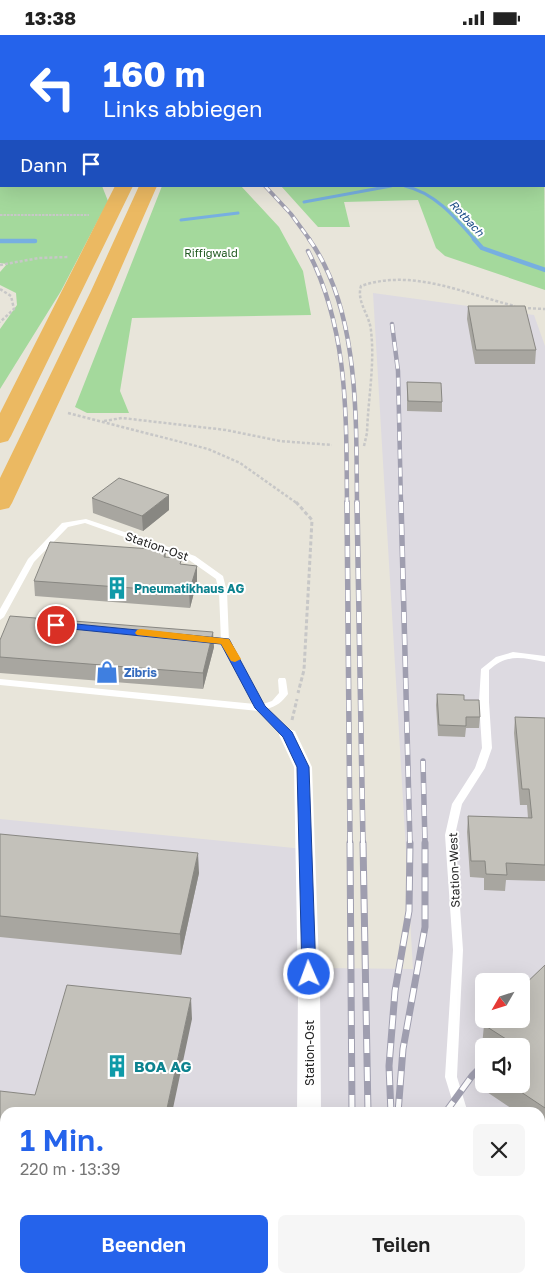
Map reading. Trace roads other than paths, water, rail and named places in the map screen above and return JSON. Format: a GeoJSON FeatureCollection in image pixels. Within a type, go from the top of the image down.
{"type":"FeatureCollection","features":[{"type":"Feature","properties":{"kind":"highway"},"geometry":{"type":"LineString","coordinates":[[0,436],[124,187]]}},
{"type":"Feature","properties":{"kind":"highway"},"geometry":{"type":"LineString","coordinates":[[0,503],[101,291],[148,187]]}},
{"type":"Feature","properties":{"kind":"street","name":"Station-Ost"},"geometry":{"type":"LineString","coordinates":[[288,735],[303,767],[309,991],[309,1107]]}},
{"type":"Feature","properties":{"kind":"lane","name":"Station-Ost"},"geometry":{"type":"LineString","coordinates":[[0,618],[31,561],[65,525],[86,521],[192,558],[220,578],[223,592],[226,641],[260,708],[288,735]]}},
{"type":"Feature","properties":{"kind":"lane"},"geometry":{"type":"LineString","coordinates":[[0,618],[10,620]]}},
{"type":"Feature","properties":{"kind":"lane"},"geometry":{"type":"LineString","coordinates":[[216,640],[226,641]]}},
{"type":"Feature","properties":{"kind":"lane","name":"Station-West"},"geometry":{"type":"LineString","coordinates":[[460,1107],[451,1077],[458,950],[450,835],[457,804],[480,768],[487,748],[484,702],[486,669],[494,659],[513,654],[545,659]]}},
{"type":"Feature","properties":{"kind":"lane"},"geometry":{"type":"LineString","coordinates":[[0,682],[260,708],[275,703],[284,694],[282,680]]}},
{"type":"Feature","properties":{"kind":"waterway","name":"Rotbach"},"geometry":{"type":"LineString","coordinates":[[304,202],[386,187]]}},
{"type":"Feature","properties":{"kind":"waterway","name":"Rotbach"},"geometry":{"type":"LineString","coordinates":[[409,187],[426,194],[444,207],[475,240]]}},
{"type":"Feature","properties":{"kind":"waterway","name":"Rotbach"},"geometry":{"type":"LineString","coordinates":[[181,220],[238,213]]}},
{"type":"Feature","properties":{"kind":"waterway","name":"Rotbach"},"geometry":{"type":"LineString","coordinates":[[474,239],[482,248],[545,270]]}},
{"type":"Feature","properties":{"kind":"waterway","name":"Rotbach"},"geometry":{"type":"LineString","coordinates":[[0,241],[35,241]]}},
{"type":"Feature","properties":{"kind":"railway"},"geometry":{"type":"LineString","coordinates":[[266,187],[291,214],[310,240]]}},
{"type":"Feature","properties":{"kind":"railway"},"geometry":{"type":"LineString","coordinates":[[309,239],[326,267],[338,298],[346,332],[352,366],[355,402],[357,504]]}},
{"type":"Feature","properties":{"kind":"railway"},"geometry":{"type":"LineString","coordinates":[[308,251],[321,281],[338,343],[345,406],[347,504]]}},
{"type":"Feature","properties":{"kind":"railway"},"geometry":{"type":"LineString","coordinates":[[392,324],[398,371],[401,504]]}},
{"type":"Feature","properties":{"kind":"railway"},"geometry":{"type":"LineString","coordinates":[[347,502],[350,844]]}},
{"type":"Feature","properties":{"kind":"railway"},"geometry":{"type":"LineString","coordinates":[[357,502],[363,844]]}},
{"type":"Feature","properties":{"kind":"railway"},"geometry":{"type":"LineString","coordinates":[[401,502],[410,844]]}},
{"type":"Feature","properties":{"kind":"railway"},"geometry":{"type":"LineString","coordinates":[[423,761],[425,844]]}},
{"type":"Feature","properties":{"kind":"railway"},"geometry":{"type":"LineString","coordinates":[[350,843],[352,1107]]}},
{"type":"Feature","properties":{"kind":"railway"},"geometry":{"type":"LineString","coordinates":[[363,843],[368,1107]]}},
{"type":"Feature","properties":{"kind":"railway"},"geometry":{"type":"LineString","coordinates":[[391,1107],[389,1066],[395,991],[409,911],[410,844]]}},
{"type":"Feature","properties":{"kind":"railway"},"geometry":{"type":"LineString","coordinates":[[398,1107],[403,1049],[425,927],[425,844]]}},
{"type":"Feature","properties":{"kind":"railway"},"geometry":{"type":"LineString","coordinates":[[449,1107],[475,1073]]}},
{"type":"Feature","properties":{"kind":"place","name":"Pneumatikhaus AG"},"geometry":{"type":"Point","coordinates":[117,588]}},
{"type":"Feature","properties":{"kind":"place","name":"Zibris"},"geometry":{"type":"Point","coordinates":[107,672]}},
{"type":"Feature","properties":{"kind":"place","name":"BOA AG"},"geometry":{"type":"Point","coordinates":[117,1066]}},
{"type":"Feature","properties":{"kind":"park label","name":"Riffigwald"},"geometry":{"type":"Point","coordinates":[211,252]}}]}
